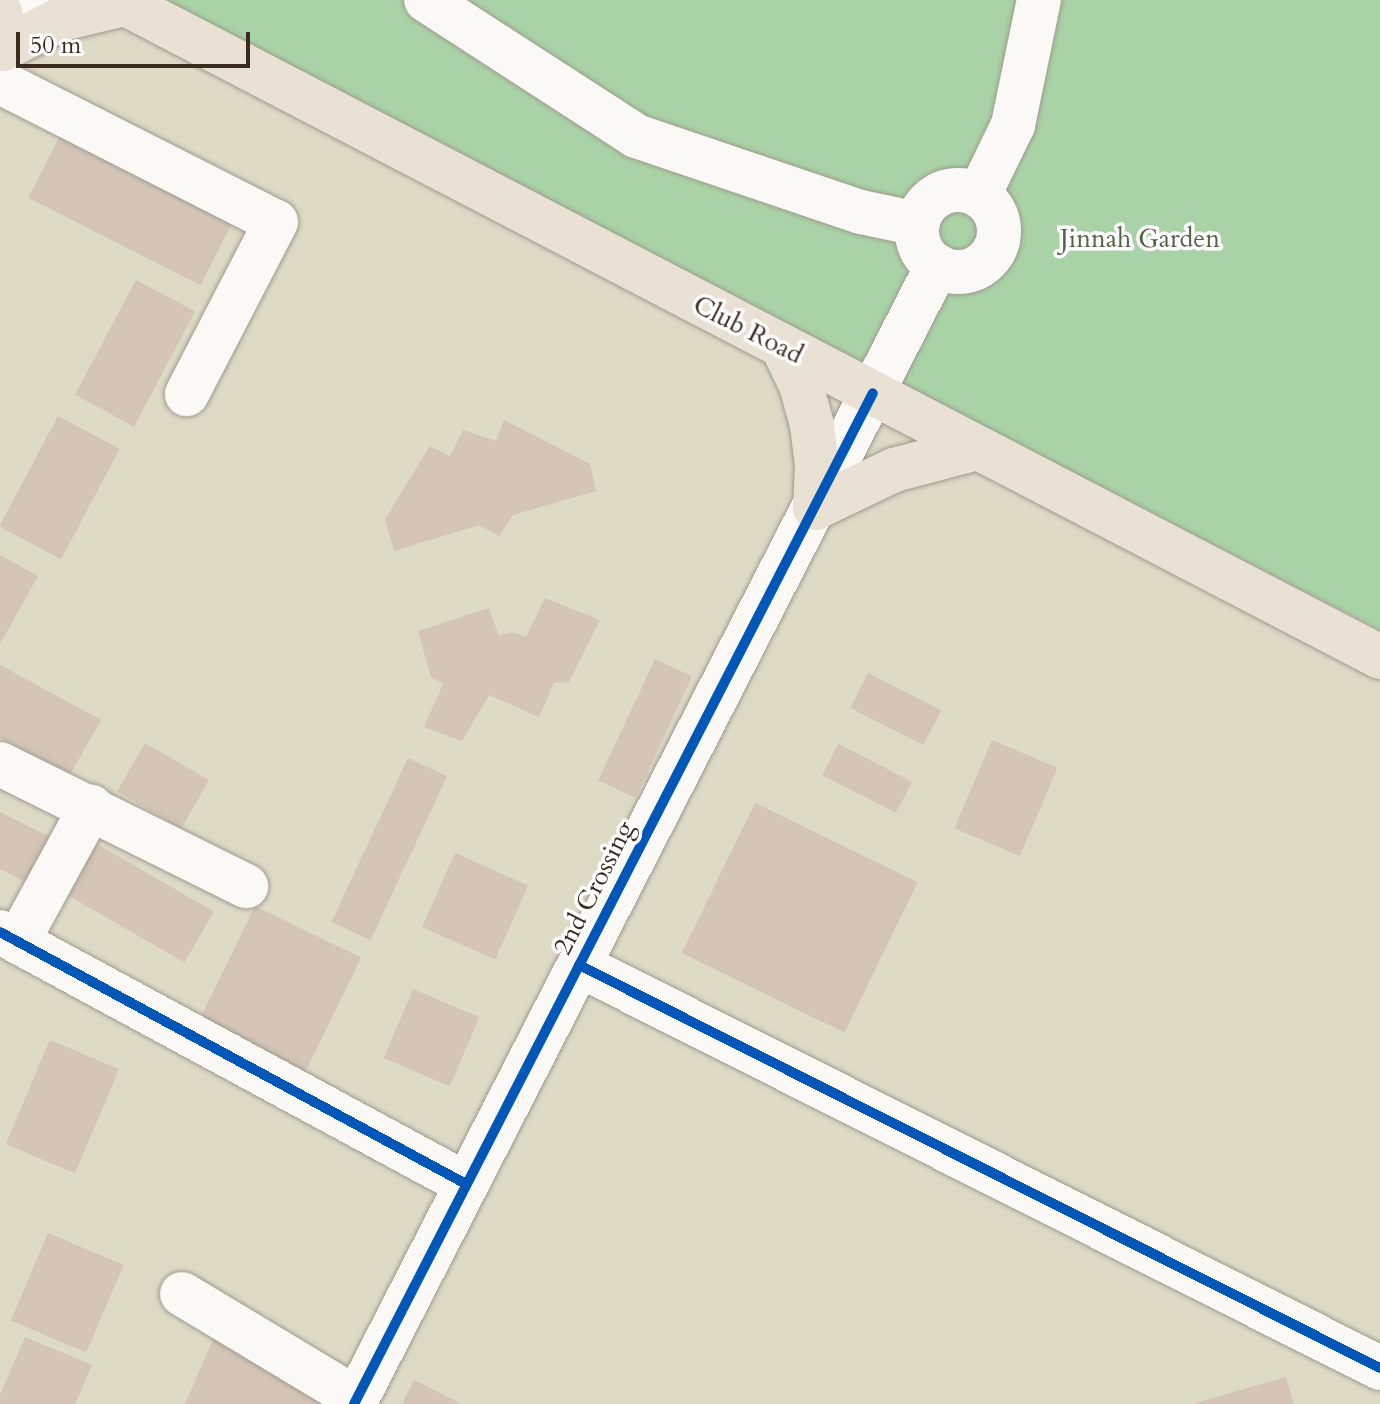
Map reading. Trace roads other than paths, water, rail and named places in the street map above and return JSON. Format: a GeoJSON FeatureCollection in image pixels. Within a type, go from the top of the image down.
{"type":"FeatureCollection","features":[{"type":"Feature","properties":{"kind":"main road"},"geometry":{"type":"LineString","coordinates":[[1,49],[61,19],[138,7]]}},
{"type":"Feature","properties":{"kind":"main road","name":"Club Road"},"geometry":{"type":"LineString","coordinates":[[138,7],[783,348],[1380,657]]}},
{"type":"Feature","properties":{"kind":"main road"},"geometry":{"type":"LineString","coordinates":[[783,348],[801,385],[812,425],[817,466],[815,508],[894,470],[977,448]]}},
{"type":"Feature","properties":{"kind":"street"},"geometry":{"type":"LineString","coordinates":[[30,0],[1,49],[276,222],[187,394]]}},
{"type":"Feature","properties":{"kind":"street"},"geometry":{"type":"LineString","coordinates":[[426,0],[636,136],[861,212],[918,224]]}},
{"type":"Feature","properties":{"kind":"street"},"geometry":{"type":"LineString","coordinates":[[979,195],[1013,125],[1039,0]]}},
{"type":"Feature","properties":{"kind":"street"},"geometry":{"type":"LineString","coordinates":[[960,190],[979,195],[993,208],[1000,225],[997,249],[981,266],[959,273],[937,266],[925,255],[918,241],[918,224],[925,207],[941,194],[960,190]]}},
{"type":"Feature","properties":{"kind":"street","name":"2nd Crossing"},"geometry":{"type":"LineString","coordinates":[[356,1401],[937,266]]}},
{"type":"Feature","properties":{"kind":"street"},"geometry":{"type":"LineString","coordinates":[[0,764],[246,886]]}},
{"type":"Feature","properties":{"kind":"street"},"geometry":{"type":"LineString","coordinates":[[91,807],[9,936],[466,1184]]}},
{"type":"Feature","properties":{"kind":"street"},"geometry":{"type":"LineString","coordinates":[[579,965],[1380,1368]]}},
{"type":"Feature","properties":{"kind":"street"},"geometry":{"type":"LineString","coordinates":[[182,1294],[356,1401]]}},
{"type":"Feature","properties":{"kind":"park label","name":"Jinnah Garden"},"geometry":{"type":"Point","coordinates":[1140,239]}}]}
